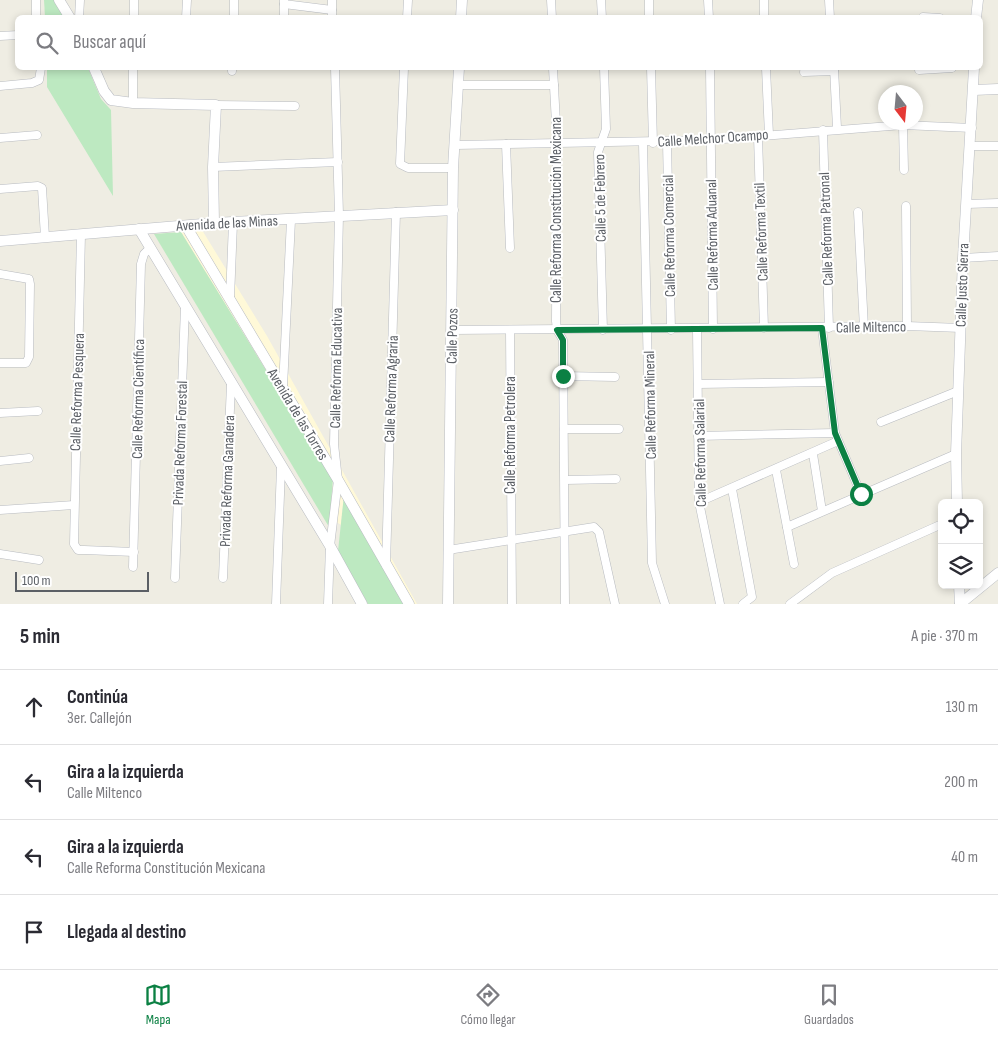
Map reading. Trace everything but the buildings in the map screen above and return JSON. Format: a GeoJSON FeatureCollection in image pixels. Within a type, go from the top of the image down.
{"type":"FeatureCollection","features":[{"type":"Feature","properties":{"kind":"street"},"geometry":{"type":"LineString","coordinates":[[36,0],[36,15]]}},
{"type":"Feature","properties":{"kind":"street"},"geometry":{"type":"LineString","coordinates":[[58,0],[68,15]]}},
{"type":"Feature","properties":{"kind":"street"},"geometry":{"type":"LineString","coordinates":[[79,15],[80,0]]}},
{"type":"Feature","properties":{"kind":"street"},"geometry":{"type":"LineString","coordinates":[[134,0],[134,15]]}},
{"type":"Feature","properties":{"kind":"street"},"geometry":{"type":"LineString","coordinates":[[186,15],[187,0]]}},
{"type":"Feature","properties":{"kind":"street"},"geometry":{"type":"LineString","coordinates":[[234,0],[234,15]]}},
{"type":"Feature","properties":{"kind":"street"},"geometry":{"type":"LineString","coordinates":[[284,15],[284,2],[332,14],[332,0]]}},
{"type":"Feature","properties":{"kind":"street"},"geometry":{"type":"LineString","coordinates":[[407,15],[408,0]]}},
{"type":"Feature","properties":{"kind":"street"},"geometry":{"type":"LineString","coordinates":[[461,15],[462,0]]}},
{"type":"Feature","properties":{"kind":"street"},"geometry":{"type":"LineString","coordinates":[[551,0],[552,15]]}},
{"type":"Feature","properties":{"kind":"street"},"geometry":{"type":"LineString","coordinates":[[601,0],[602,15]]}},
{"type":"Feature","properties":{"kind":"street"},"geometry":{"type":"LineString","coordinates":[[649,0],[650,15]]}},
{"type":"Feature","properties":{"kind":"street"},"geometry":{"type":"LineString","coordinates":[[708,0],[708,15]]}},
{"type":"Feature","properties":{"kind":"street"},"geometry":{"type":"LineString","coordinates":[[764,0],[764,15]]}},
{"type":"Feature","properties":{"kind":"street"},"geometry":{"type":"LineString","coordinates":[[829,0],[830,15]]}},
{"type":"Feature","properties":{"kind":"street"},"geometry":{"type":"LineString","coordinates":[[976,15],[979,0]]}},
{"type":"Feature","properties":{"kind":"street"},"geometry":{"type":"LineString","coordinates":[[0,36],[15,34]]}},
{"type":"Feature","properties":{"kind":"street"},"geometry":{"type":"LineString","coordinates":[[0,86],[32,83],[39,80],[41,70]]}},
{"type":"Feature","properties":{"kind":"street"},"geometry":{"type":"LineString","coordinates":[[95,70],[104,91],[111,100],[133,103],[295,106]]}},
{"type":"Feature","properties":{"kind":"street"},"geometry":{"type":"LineString","coordinates":[[133,70],[133,103]]}},
{"type":"Feature","properties":{"kind":"street","name":"Calle Reforma Educativa"},"geometry":{"type":"LineString","coordinates":[[328,604],[330,546],[338,480],[334,444],[339,215],[336,70]]}},
{"type":"Feature","properties":{"kind":"street"},"geometry":{"type":"LineString","coordinates":[[404,70],[400,164],[408,168],[453,168]]}},
{"type":"Feature","properties":{"kind":"street","name":"Calle Pozos"},"geometry":{"type":"LineString","coordinates":[[448,604],[453,168],[458,70]]}},
{"type":"Feature","properties":{"kind":"street","name":"Calle Reforma Constitución Mexicana"},"geometry":{"type":"LineString","coordinates":[[553,70],[557,142],[557,330],[563,340],[566,604]]}},
{"type":"Feature","properties":{"kind":"street","name":"Calle 5 de Febrero"},"geometry":{"type":"LineString","coordinates":[[603,330],[598,152],[606,129],[604,70]]}},
{"type":"Feature","properties":{"kind":"street"},"geometry":{"type":"LineString","coordinates":[[651,70],[653,143]]}},
{"type":"Feature","properties":{"kind":"street","name":"Calle Reforma Aduanal"},"geometry":{"type":"LineString","coordinates":[[710,70],[713,329]]}},
{"type":"Feature","properties":{"kind":"street"},"geometry":{"type":"LineString","coordinates":[[766,70],[769,135]]}},
{"type":"Feature","properties":{"kind":"street"},"geometry":{"type":"LineString","coordinates":[[804,72],[834,70],[837,128]]}},
{"type":"Feature","properties":{"kind":"street","name":"Calle Justo Sierra"},"geometry":{"type":"LineString","coordinates":[[956,499],[960,328],[974,70]]}},
{"type":"Feature","properties":{"kind":"street"},"geometry":{"type":"LineString","coordinates":[[458,85],[554,85]]}},
{"type":"Feature","properties":{"kind":"street"},"geometry":{"type":"LineString","coordinates":[[974,90],[998,89]]}},
{"type":"Feature","properties":{"kind":"street"},"geometry":{"type":"LineString","coordinates":[[214,223],[213,166],[216,105]]}},
{"type":"Feature","properties":{"kind":"street","name":"Calle Melchor Ocampo"},"geometry":{"type":"LineString","coordinates":[[455,145],[557,142],[600,144],[653,143],[878,126]]}},
{"type":"Feature","properties":{"kind":"street","name":"Calle Melchor Ocampo"},"geometry":{"type":"LineString","coordinates":[[923,126],[972,128]]}},
{"type":"Feature","properties":{"kind":"street","name":"Calle Reforma Patronal"},"geometry":{"type":"LineString","coordinates":[[823,130],[826,328],[830,382],[836,437],[861,494]]}},
{"type":"Feature","properties":{"kind":"street"},"geometry":{"type":"LineString","coordinates":[[903,130],[904,170]]}},
{"type":"Feature","properties":{"kind":"street"},"geometry":{"type":"LineString","coordinates":[[0,138],[36,135]]}},
{"type":"Feature","properties":{"kind":"street","name":"Calle Reforma Textil"},"geometry":{"type":"LineString","coordinates":[[758,136],[764,328]]}},
{"type":"Feature","properties":{"kind":"street","name":"Calle Reforma Comercial"},"geometry":{"type":"LineString","coordinates":[[667,142],[671,330]]}},
{"type":"Feature","properties":{"kind":"street","name":"Calle Reforma Mineral"},"geometry":{"type":"LineString","coordinates":[[643,143],[652,563],[665,604]]}},
{"type":"Feature","properties":{"kind":"street"},"geometry":{"type":"LineString","coordinates":[[506,144],[510,248]]}},
{"type":"Feature","properties":{"kind":"street"},"geometry":{"type":"LineString","coordinates":[[971,146],[998,146]]}},
{"type":"Feature","properties":{"kind":"street"},"geometry":{"type":"LineString","coordinates":[[213,166],[338,162]]}},
{"type":"Feature","properties":{"kind":"street"},"geometry":{"type":"LineString","coordinates":[[0,189],[38,186],[42,188],[45,237]]}},
{"type":"Feature","properties":{"kind":"street"},"geometry":{"type":"LineString","coordinates":[[967,204],[998,203]]}},
{"type":"Feature","properties":{"kind":"street"},"geometry":{"type":"LineString","coordinates":[[906,206],[907,326]]}},
{"type":"Feature","properties":{"kind":"street","name":"Avenida de las Minas"},"geometry":{"type":"LineString","coordinates":[[0,242],[214,223],[453,210]]}},
{"type":"Feature","properties":{"kind":"street","name":"Calle Reforma Agraria"},"geometry":{"type":"LineString","coordinates":[[386,567],[396,212]]}},
{"type":"Feature","properties":{"kind":"street"},"geometry":{"type":"LineString","coordinates":[[858,212],[864,328]]}},
{"type":"Feature","properties":{"kind":"street"},"geometry":{"type":"LineString","coordinates":[[282,389],[291,220]]}},
{"type":"Feature","properties":{"kind":"street"},"geometry":{"type":"LineString","coordinates":[[230,299],[233,223]]}},
{"type":"Feature","properties":{"kind":"street","name":"Avenida de las Torres"},"geometry":{"type":"LineString","coordinates":[[186,226],[338,480],[386,567],[409,604]]}},
{"type":"Feature","properties":{"kind":"street"},"geometry":{"type":"LineString","coordinates":[[139,229],[230,384],[330,546],[362,604]]}},
{"type":"Feature","properties":{"kind":"street","name":"Calle Reforma Pesquera"},"geometry":{"type":"LineString","coordinates":[[81,234],[74,544],[78,550],[134,552]]}},
{"type":"Feature","properties":{"kind":"street","name":"Calle Reforma Científica"},"geometry":{"type":"LineString","coordinates":[[133,567],[141,264],[144,254],[150,248]]}},
{"type":"Feature","properties":{"kind":"street"},"geometry":{"type":"LineString","coordinates":[[963,258],[998,256]]}},
{"type":"Feature","properties":{"kind":"street"},"geometry":{"type":"LineString","coordinates":[[0,274],[29,279],[30,284],[29,357],[26,363],[0,363]]}},
{"type":"Feature","properties":{"kind":"street","name":"Privada Reforma Forestal"},"geometry":{"type":"LineString","coordinates":[[175,578],[185,307]]}},
{"type":"Feature","properties":{"kind":"street","name":"Calle Miltenco"},"geometry":{"type":"LineString","coordinates":[[452,330],[671,330],[907,326],[960,328]]}},
{"type":"Feature","properties":{"kind":"street","name":"Calle Reforma Salarial"},"geometry":{"type":"LineString","coordinates":[[697,329],[699,502],[720,604]]}},
{"type":"Feature","properties":{"kind":"street","name":"Calle Reforma Petrolera"},"geometry":{"type":"LineString","coordinates":[[510,330],[512,604]]}},
{"type":"Feature","properties":{"kind":"street"},"geometry":{"type":"LineString","coordinates":[[563,376],[615,377]]}},
{"type":"Feature","properties":{"kind":"street"},"geometry":{"type":"LineString","coordinates":[[698,384],[830,382]]}},
{"type":"Feature","properties":{"kind":"street","name":"Privada Reforma Ganadera"},"geometry":{"type":"LineString","coordinates":[[223,578],[230,384]]}},
{"type":"Feature","properties":{"kind":"street"},"geometry":{"type":"LineString","coordinates":[[882,422],[958,391]]}},
{"type":"Feature","properties":{"kind":"street"},"geometry":{"type":"LineString","coordinates":[[0,413],[38,411]]}},
{"type":"Feature","properties":{"kind":"street"},"geometry":{"type":"LineString","coordinates":[[564,429],[619,429]]}},
{"type":"Feature","properties":{"kind":"street"},"geometry":{"type":"LineString","coordinates":[[698,436],[836,437]]}},
{"type":"Feature","properties":{"kind":"street"},"geometry":{"type":"LineString","coordinates":[[699,502],[813,454],[836,437]]}},
{"type":"Feature","properties":{"kind":"street"},"geometry":{"type":"LineString","coordinates":[[813,454],[822,512]]}},
{"type":"Feature","properties":{"kind":"street"},"geometry":{"type":"LineString","coordinates":[[787,527],[956,454]]}},
{"type":"Feature","properties":{"kind":"street"},"geometry":{"type":"LineString","coordinates":[[0,460],[29,458]]}},
{"type":"Feature","properties":{"kind":"street"},"geometry":{"type":"LineString","coordinates":[[276,604],[281,467]]}},
{"type":"Feature","properties":{"kind":"street"},"geometry":{"type":"LineString","coordinates":[[776,470],[794,564]]}},
{"type":"Feature","properties":{"kind":"street"},"geometry":{"type":"LineString","coordinates":[[565,480],[616,479]]}},
{"type":"Feature","properties":{"kind":"street"},"geometry":{"type":"LineString","coordinates":[[732,489],[752,597],[743,604]]}},
{"type":"Feature","properties":{"kind":"street"},"geometry":{"type":"LineString","coordinates":[[0,510],[74,505]]}},
{"type":"Feature","properties":{"kind":"street"},"geometry":{"type":"LineString","coordinates":[[790,604],[832,574],[938,526]]}},
{"type":"Feature","properties":{"kind":"street"},"geometry":{"type":"LineString","coordinates":[[448,550],[594,527],[599,532],[615,604]]}},
{"type":"Feature","properties":{"kind":"street"},"geometry":{"type":"LineString","coordinates":[[0,554],[39,560]]}},
{"type":"Feature","properties":{"kind":"street"},"geometry":{"type":"LineString","coordinates":[[960,604],[998,573]]}},
{"type":"Feature","properties":{"kind":"street"},"geometry":{"type":"LineString","coordinates":[[959,589],[960,604]]}},
{"type":"Feature","properties":{"kind":"shaded area"},"geometry":{"type":"Polygon","coordinates":[[[202,230],[267,336],[417,604],[404,604],[344,496],[341,525],[330,518],[333,479],[181,232],[202,230]]]}},
{"type":"Feature","properties":{"kind":"green space"},"geometry":{"type":"Polygon","coordinates":[[[44,0],[56,0],[66,15],[45,15],[44,0]]]}},
{"type":"Feature","properties":{"kind":"green space"},"geometry":{"type":"Polygon","coordinates":[[[47,70],[89,70],[101,99],[111,110],[113,196],[47,87],[47,70]]]}},
{"type":"Feature","properties":{"kind":"green space"},"geometry":{"type":"Polygon","coordinates":[[[181,232],[333,479],[329,527],[154,234],[181,232]]]}},
{"type":"Feature","properties":{"kind":"green space"},"geometry":{"type":"Polygon","coordinates":[[[344,495],[404,604],[368,604],[338,551],[344,495]]]}},
{"type":"Feature","properties":{"kind":"route"},"geometry":{"type":"LineString","coordinates":[[563,376],[563,340],[557,330],[822,328],[835,433],[861,494]]}}]}
